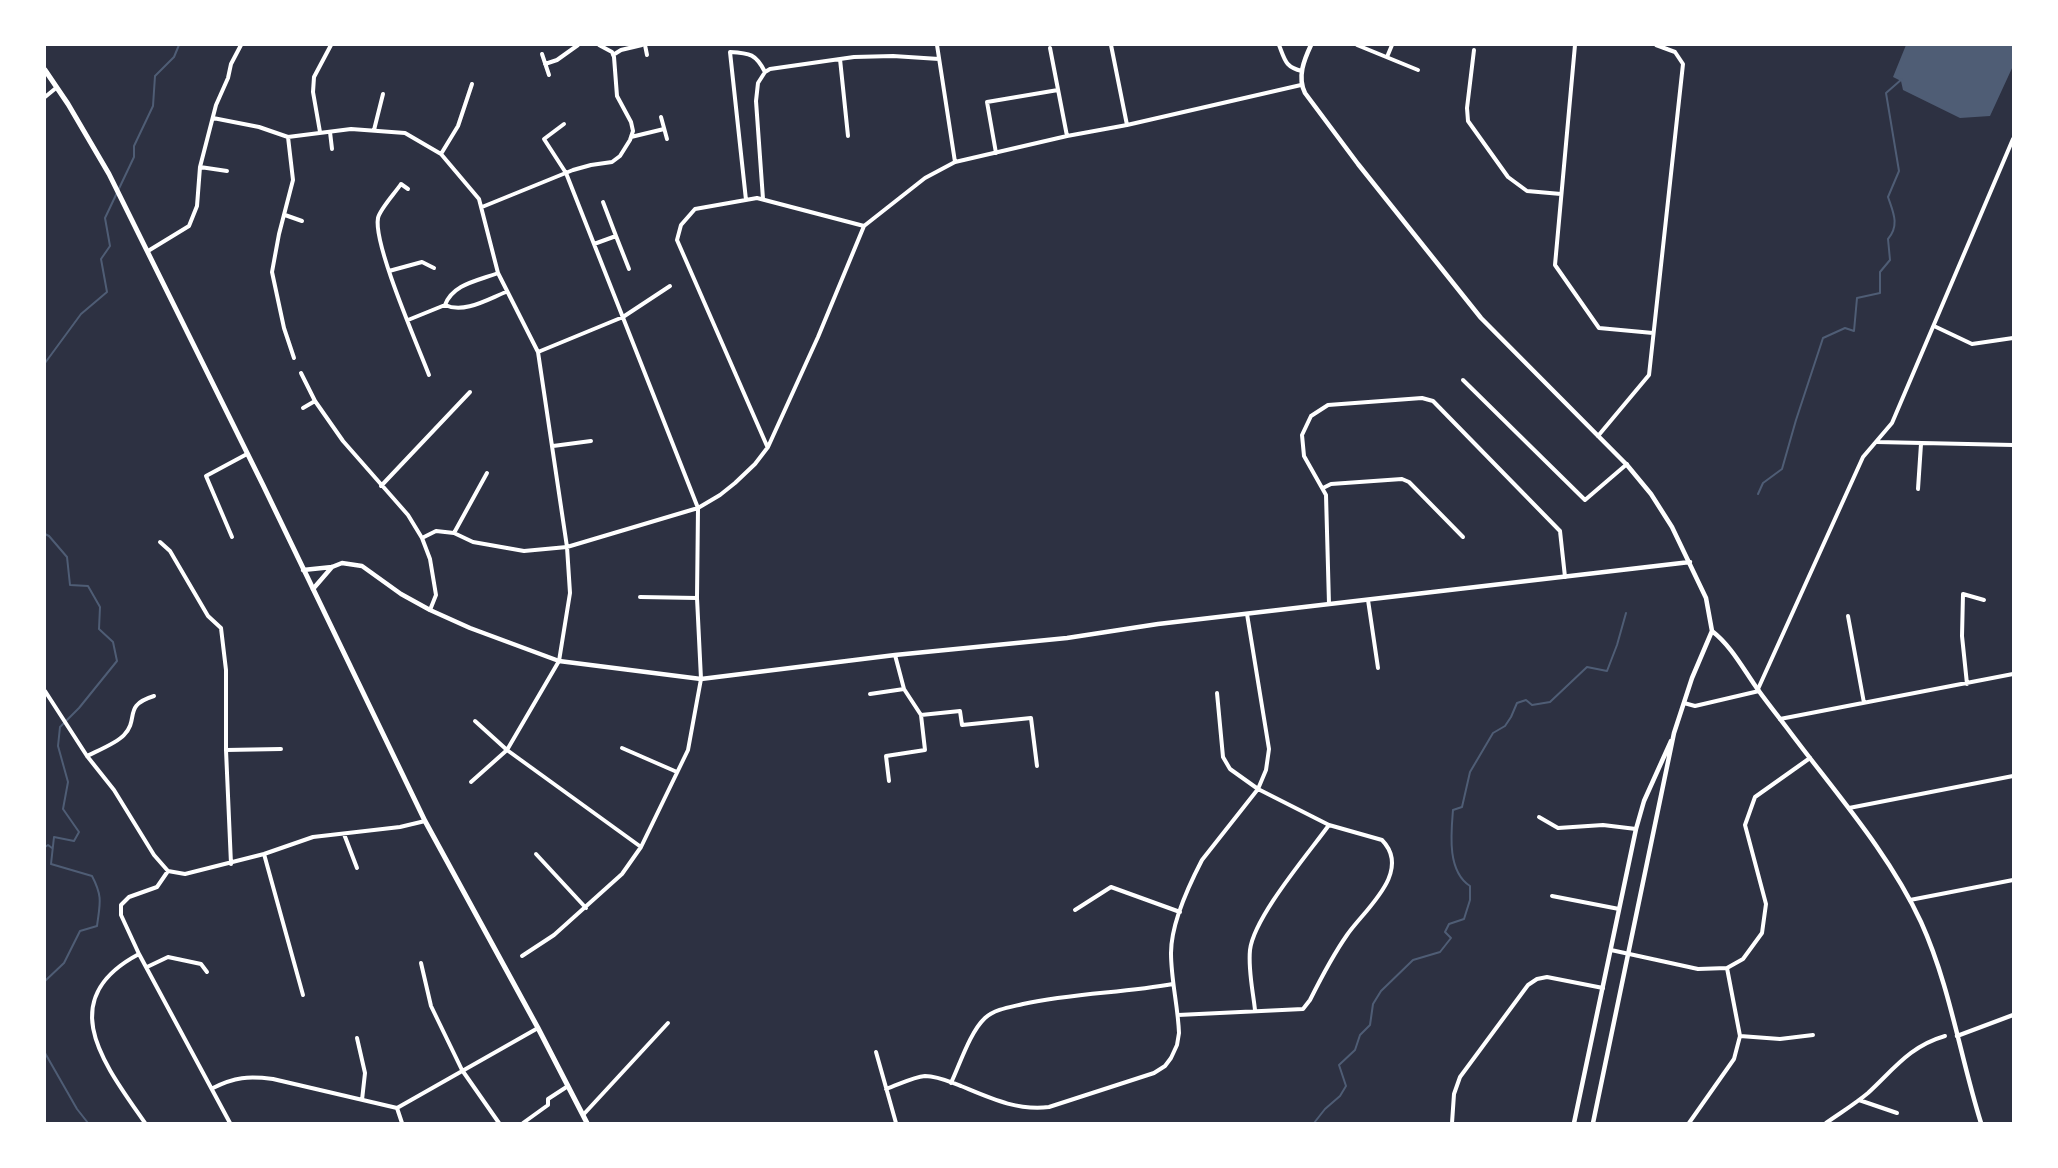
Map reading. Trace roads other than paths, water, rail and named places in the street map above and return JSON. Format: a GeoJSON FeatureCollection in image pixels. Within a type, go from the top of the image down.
{"type":"FeatureCollection","features":[{"type":"Feature","properties":{"kind":"main road"},"geometry":{"type":"LineString","coordinates":[[45,70],[109,174],[425,821],[587,1123]]}},
{"type":"Feature","properties":{"kind":"street"},"geometry":{"type":"LineString","coordinates":[[148,251],[189,226],[196,206],[200,167],[216,105],[228,78],[231,64],[241,45]]}},
{"type":"Feature","properties":{"kind":"street"},"geometry":{"type":"LineString","coordinates":[[320,132],[313,92],[314,77],[331,45]]}},
{"type":"Feature","properties":{"kind":"street"},"geometry":{"type":"LineString","coordinates":[[545,64],[557,60],[578,45]]}},
{"type":"Feature","properties":{"kind":"street"},"geometry":{"type":"LineString","coordinates":[[481,207],[566,173],[591,165],[612,162],[620,156],[633,131],[631,122],[617,96],[616,65],[613,55],[599,45]]}},
{"type":"Feature","properties":{"kind":"street"},"geometry":{"type":"LineString","coordinates":[[613,55],[621,50],[643,45],[647,55]]}},
{"type":"Feature","properties":{"kind":"street"},"geometry":{"type":"LineString","coordinates":[[937,45],[955,162]]}},
{"type":"Feature","properties":{"kind":"street"},"geometry":{"type":"LineString","coordinates":[[1111,45],[1127,125]]}},
{"type":"Feature","properties":{"kind":"street"},"geometry":{"type":"LineString","coordinates":[[1279,45],[1287,64],[1302,71]]}},
{"type":"Feature","properties":{"kind":"street"},"geometry":{"type":"LineString","coordinates":[[1311,45],[1302,71],[1301,86],[1365,173],[1481,318],[1627,464],[1672,527],[1706,598],[1712,631],[1674,733],[1644,801],[1636,829],[1574,1123]]}},
{"type":"Feature","properties":{"kind":"street"},"geometry":{"type":"LineString","coordinates":[[1357,45],[1418,70]]}},
{"type":"Feature","properties":{"kind":"street"},"geometry":{"type":"LineString","coordinates":[[1387,57],[1392,45]]}},
{"type":"Feature","properties":{"kind":"street"},"geometry":{"type":"LineString","coordinates":[[1575,45],[1555,265],[1599,328],[1653,333]]}},
{"type":"Feature","properties":{"kind":"street"},"geometry":{"type":"LineString","coordinates":[[1598,436],[1648,375],[1683,64],[1675,52],[1656,45]]}},
{"type":"Feature","properties":{"kind":"street"},"geometry":{"type":"LineString","coordinates":[[1050,48],[1067,136]]}},
{"type":"Feature","properties":{"kind":"street"},"geometry":{"type":"LineString","coordinates":[[1474,50],[1467,108],[1468,121],[1508,177],[1527,191],[1561,194]]}},
{"type":"Feature","properties":{"kind":"street"},"geometry":{"type":"LineString","coordinates":[[746,200],[730,52],[749,53],[760,62],[765,72]]}},
{"type":"Feature","properties":{"kind":"street"},"geometry":{"type":"LineString","coordinates":[[542,54],[549,75]]}},
{"type":"Feature","properties":{"kind":"street"},"geometry":{"type":"LineString","coordinates":[[764,199],[756,101],[758,83],[765,72],[770,69],[840,59],[893,56],[939,59]]}},
{"type":"Feature","properties":{"kind":"street"},"geometry":{"type":"LineString","coordinates":[[840,59],[848,136]]}},
{"type":"Feature","properties":{"kind":"street"},"geometry":{"type":"LineString","coordinates":[[441,154],[458,126],[472,84]]}},
{"type":"Feature","properties":{"kind":"street"},"geometry":{"type":"LineString","coordinates":[[422,538],[436,531],[454,533],[473,542],[524,551],[567,547],[698,508],[735,483],[755,464],[768,447],[818,337],[864,226],[926,178],[955,162],[1301,86]]}},
{"type":"Feature","properties":{"kind":"street"},"geometry":{"type":"LineString","coordinates":[[45,97],[56,88]]}},
{"type":"Feature","properties":{"kind":"street"},"geometry":{"type":"LineString","coordinates":[[996,153],[987,102],[1058,90]]}},
{"type":"Feature","properties":{"kind":"street"},"geometry":{"type":"LineString","coordinates":[[374,130],[383,94]]}},
{"type":"Feature","properties":{"kind":"street"},"geometry":{"type":"LineString","coordinates":[[661,117],[667,139]]}},
{"type":"Feature","properties":{"kind":"street"},"geometry":{"type":"LineString","coordinates":[[213,118],[288,137],[351,129],[405,133],[441,154],[479,199],[498,273],[538,352],[567,547],[570,593],[559,661],[507,750],[471,782]]}},
{"type":"Feature","properties":{"kind":"street"},"geometry":{"type":"LineString","coordinates":[[522,956],[554,935],[586,908],[622,874],[641,847],[688,750],[701,679],[697,598],[698,508],[566,173],[544,139],[564,124]]}},
{"type":"Feature","properties":{"kind":"street"},"geometry":{"type":"LineString","coordinates":[[631,137],[664,129]]}},
{"type":"Feature","properties":{"kind":"street"},"geometry":{"type":"LineString","coordinates":[[330,132],[332,149]]}},
{"type":"Feature","properties":{"kind":"street"},"geometry":{"type":"LineString","coordinates":[[288,137],[293,180],[272,272],[284,328],[294,358]]}},
{"type":"Feature","properties":{"kind":"street"},"geometry":{"type":"LineString","coordinates":[[1758,690],[1863,457],[1892,423],[2011,150],[2013,139]]}},
{"type":"Feature","properties":{"kind":"street"},"geometry":{"type":"LineString","coordinates":[[200,167],[227,171]]}},
{"type":"Feature","properties":{"kind":"street"},"geometry":{"type":"LineString","coordinates":[[408,189],[401,184],[378,217],[378,232],[389,271],[429,375]]}},
{"type":"Feature","properties":{"kind":"street"},"geometry":{"type":"LineString","coordinates":[[768,447],[677,240],[681,225],[695,209],[757,198],[864,226]]}},
{"type":"Feature","properties":{"kind":"street"},"geometry":{"type":"LineString","coordinates":[[603,202],[629,269]]}},
{"type":"Feature","properties":{"kind":"street"},"geometry":{"type":"LineString","coordinates":[[285,214],[302,221]]}},
{"type":"Feature","properties":{"kind":"street"},"geometry":{"type":"LineString","coordinates":[[594,244],[616,236]]}},
{"type":"Feature","properties":{"kind":"street"},"geometry":{"type":"LineString","coordinates":[[389,271],[422,262],[434,268]]}},
{"type":"Feature","properties":{"kind":"street"},"geometry":{"type":"LineString","coordinates":[[408,320],[445,305],[454,290],[498,273]]}},
{"type":"Feature","properties":{"kind":"street"},"geometry":{"type":"LineString","coordinates":[[538,352],[623,317],[670,286]]}},
{"type":"Feature","properties":{"kind":"street"},"geometry":{"type":"LineString","coordinates":[[445,305],[453,309],[462,309],[506,292]]}},
{"type":"Feature","properties":{"kind":"street"},"geometry":{"type":"LineString","coordinates":[[1934,326],[1972,344],[2013,339]]}},
{"type":"Feature","properties":{"kind":"street"},"geometry":{"type":"LineString","coordinates":[[301,373],[315,401],[343,441],[408,514],[422,538],[430,560],[436,596],[430,610]]}},
{"type":"Feature","properties":{"kind":"street"},"geometry":{"type":"LineString","coordinates":[[1463,380],[1585,500],[1627,464]]}},
{"type":"Feature","properties":{"kind":"street"},"geometry":{"type":"LineString","coordinates":[[381,486],[470,392]]}},
{"type":"Feature","properties":{"kind":"street"},"geometry":{"type":"LineString","coordinates":[[1329,604],[1326,495],[1304,456],[1302,435],[1311,416],[1328,405],[1422,398],[1433,401],[1560,531],[1565,576]]}},
{"type":"Feature","properties":{"kind":"street"},"geometry":{"type":"LineString","coordinates":[[303,408],[315,401]]}},
{"type":"Feature","properties":{"kind":"street"},"geometry":{"type":"LineString","coordinates":[[553,446],[591,441]]}},
{"type":"Feature","properties":{"kind":"street"},"geometry":{"type":"LineString","coordinates":[[1876,442],[2013,445]]}},
{"type":"Feature","properties":{"kind":"street"},"geometry":{"type":"LineString","coordinates":[[1918,489],[1921,444]]}},
{"type":"Feature","properties":{"kind":"street"},"geometry":{"type":"LineString","coordinates":[[232,537],[206,476],[247,454]]}},
{"type":"Feature","properties":{"kind":"street"},"geometry":{"type":"LineString","coordinates":[[454,533],[487,473]]}},
{"type":"Feature","properties":{"kind":"street"},"geometry":{"type":"LineString","coordinates":[[1323,488],[1331,484],[1402,479],[1409,482],[1463,537]]}},
{"type":"Feature","properties":{"kind":"street"},"geometry":{"type":"LineString","coordinates":[[160,542],[170,551],[208,616],[220,628],[226,670],[226,750],[231,864]]}},
{"type":"Feature","properties":{"kind":"street"},"geometry":{"type":"LineString","coordinates":[[303,570],[332,567],[342,563],[362,566],[401,594],[430,610],[470,628],[559,661],[701,679],[1056,640],[1247,614],[1690,562]]}},
{"type":"Feature","properties":{"kind":"street"},"geometry":{"type":"LineString","coordinates":[[312,589],[332,567]]}},
{"type":"Feature","properties":{"kind":"street"},"geometry":{"type":"LineString","coordinates":[[1966,684],[1962,636],[1963,594],[1984,600]]}},
{"type":"Feature","properties":{"kind":"street"},"geometry":{"type":"LineString","coordinates":[[640,597],[697,598]]}},
{"type":"Feature","properties":{"kind":"street"},"geometry":{"type":"LineString","coordinates":[[1368,600],[1378,668]]}},
{"type":"Feature","properties":{"kind":"street"},"geometry":{"type":"LineString","coordinates":[[886,1089],[923,1076],[934,1077],[1025,1109],[1049,1107],[1145,1077],[1166,1066],[1177,1045],[1179,1033],[1173,984],[1172,943],[1180,912],[1202,860],[1258,789],[1266,770],[1269,749],[1247,614]]}},
{"type":"Feature","properties":{"kind":"street"},"geometry":{"type":"LineString","coordinates":[[1848,616],[1864,703]]}},
{"type":"Feature","properties":{"kind":"street"},"geometry":{"type":"LineString","coordinates":[[1712,631],[1722,639],[1758,690],[1849,808],[1910,900],[1944,980],[1981,1123]]}},
{"type":"Feature","properties":{"kind":"street"},"geometry":{"type":"LineString","coordinates":[[889,781],[886,756],[926,750],[921,715],[904,689],[895,656]]}},
{"type":"Feature","properties":{"kind":"street"},"geometry":{"type":"LineString","coordinates":[[1780,719],[2013,674]]}},
{"type":"Feature","properties":{"kind":"street"},"geometry":{"type":"LineString","coordinates":[[870,694],[904,689]]}},
{"type":"Feature","properties":{"kind":"street"},"geometry":{"type":"LineString","coordinates":[[1684,703],[1695,706],[1758,690]]}},
{"type":"Feature","properties":{"kind":"street"},"geometry":{"type":"LineString","coordinates":[[45,691],[87,756],[114,790],[154,855],[168,871],[185,874],[264,855],[313,837],[400,827],[425,821]]}},
{"type":"Feature","properties":{"kind":"street"},"geometry":{"type":"LineString","coordinates":[[1178,1015],[1303,1009],[1347,934],[1385,888],[1389,880],[1392,861],[1382,840],[1368,834],[1329,825],[1258,789],[1230,770],[1224,758],[1217,693]]}},
{"type":"Feature","properties":{"kind":"street"},"geometry":{"type":"LineString","coordinates":[[87,756],[124,735],[136,704],[154,696]]}},
{"type":"Feature","properties":{"kind":"street"},"geometry":{"type":"LineString","coordinates":[[921,715],[960,711],[962,725],[1030,718],[1037,766]]}},
{"type":"Feature","properties":{"kind":"street"},"geometry":{"type":"LineString","coordinates":[[475,721],[507,750],[641,847]]}},
{"type":"Feature","properties":{"kind":"street"},"geometry":{"type":"LineString","coordinates":[[1593,1123],[1674,733]]}},
{"type":"Feature","properties":{"kind":"street"},"geometry":{"type":"LineString","coordinates":[[622,748],[678,772]]}},
{"type":"Feature","properties":{"kind":"street"},"geometry":{"type":"LineString","coordinates":[[226,750],[281,749]]}},
{"type":"Feature","properties":{"kind":"street"},"geometry":{"type":"LineString","coordinates":[[1611,950],[1698,969],[1727,968],[1743,959],[1762,933],[1766,904],[1745,825],[1755,797],[1810,758]]}},
{"type":"Feature","properties":{"kind":"street"},"geometry":{"type":"LineString","coordinates":[[1849,808],[2013,776]]}},
{"type":"Feature","properties":{"kind":"street"},"geometry":{"type":"LineString","coordinates":[[1539,818],[1558,828],[1603,825],[1636,829]]}},
{"type":"Feature","properties":{"kind":"street"},"geometry":{"type":"LineString","coordinates":[[1255,1010],[1250,963],[1251,942],[1266,913],[1329,825]]}},
{"type":"Feature","properties":{"kind":"street"},"geometry":{"type":"LineString","coordinates":[[344,834],[357,868]]}},
{"type":"Feature","properties":{"kind":"street"},"geometry":{"type":"LineString","coordinates":[[536,854],[586,908]]}},
{"type":"Feature","properties":{"kind":"street"},"geometry":{"type":"LineString","coordinates":[[264,855],[303,995]]}},
{"type":"Feature","properties":{"kind":"street"},"geometry":{"type":"LineString","coordinates":[[168,871],[157,887],[129,897],[121,905],[121,915],[139,954],[231,1123]]}},
{"type":"Feature","properties":{"kind":"street"},"geometry":{"type":"LineString","coordinates":[[1910,900],[2013,879]]}},
{"type":"Feature","properties":{"kind":"street"},"geometry":{"type":"LineString","coordinates":[[1076,910],[1111,887],[1180,912]]}},
{"type":"Feature","properties":{"kind":"street"},"geometry":{"type":"LineString","coordinates":[[1552,896],[1619,909]]}},
{"type":"Feature","properties":{"kind":"street"},"geometry":{"type":"LineString","coordinates":[[139,954],[120,964],[104,980],[91,1009],[95,1037],[112,1076],[145,1123]]}},
{"type":"Feature","properties":{"kind":"street"},"geometry":{"type":"LineString","coordinates":[[147,967],[168,957],[201,964],[207,972]]}},
{"type":"Feature","properties":{"kind":"street"},"geometry":{"type":"LineString","coordinates":[[421,963],[431,1006],[462,1070],[499,1123]]}},
{"type":"Feature","properties":{"kind":"street"},"geometry":{"type":"LineString","coordinates":[[1689,1123],[1734,1059],[1740,1036],[1727,968]]}},
{"type":"Feature","properties":{"kind":"street"},"geometry":{"type":"LineString","coordinates":[[1452,1123],[1454,1094],[1460,1077],[1528,985],[1547,977],[1603,988]]}},
{"type":"Feature","properties":{"kind":"street"},"geometry":{"type":"LineString","coordinates":[[951,1083],[975,1030],[985,1018],[994,1012],[1083,993],[1173,984]]}},
{"type":"Feature","properties":{"kind":"street"},"geometry":{"type":"LineString","coordinates":[[1957,1036],[2013,1015]]}},
{"type":"Feature","properties":{"kind":"street"},"geometry":{"type":"LineString","coordinates":[[583,1115],[668,1023]]}},
{"type":"Feature","properties":{"kind":"street"},"geometry":{"type":"LineString","coordinates":[[213,1088],[230,1080],[252,1076],[397,1108],[538,1029]]}},
{"type":"Feature","properties":{"kind":"street"},"geometry":{"type":"LineString","coordinates":[[1740,1036],[1780,1039],[1813,1035]]}},
{"type":"Feature","properties":{"kind":"street"},"geometry":{"type":"LineString","coordinates":[[1826,1123],[1858,1100],[1913,1050],[1931,1040],[1945,1036]]}},
{"type":"Feature","properties":{"kind":"street"},"geometry":{"type":"LineString","coordinates":[[357,1038],[365,1073],[362,1100]]}},
{"type":"Feature","properties":{"kind":"street"},"geometry":{"type":"LineString","coordinates":[[876,1052],[896,1123]]}},
{"type":"Feature","properties":{"kind":"street"},"geometry":{"type":"LineString","coordinates":[[523,1123],[548,1105],[548,1099],[568,1086]]}},
{"type":"Feature","properties":{"kind":"street"},"geometry":{"type":"LineString","coordinates":[[1858,1100],[1897,1113]]}},
{"type":"Feature","properties":{"kind":"street"},"geometry":{"type":"LineString","coordinates":[[397,1108],[402,1123]]}},
{"type":"Feature","properties":{"kind":"water"},"geometry":{"type":"Polygon","coordinates":[[[1906,45],[2013,45],[2013,66],[1990,116],[1960,118],[1903,90],[1901,81],[1893,77],[1906,45]]]}},
{"type":"Feature","properties":{"kind":"waterway"},"geometry":{"type":"LineString","coordinates":[[45,363],[81,314],[107,292],[101,259],[110,246],[105,218],[134,157],[134,146],[153,106],[155,76],[174,57],[179,45]]}},
{"type":"Feature","properties":{"kind":"waterway"},"geometry":{"type":"LineString","coordinates":[[1758,494],[1763,483],[1782,469],[1823,338],[1845,328],[1854,331],[1857,298],[1880,293],[1880,272],[1890,260],[1888,239],[1895,224],[1888,197],[1899,171],[1886,93],[1902,79]]}},
{"type":"Feature","properties":{"kind":"waterway"},"geometry":{"type":"LineString","coordinates":[[45,534],[67,557],[70,585],[88,586],[100,607],[99,629],[113,642],[117,661],[79,708],[60,727],[58,746],[68,782],[63,809],[79,832],[74,841],[54,837],[51,864],[92,876],[98,889],[100,906],[97,926],[80,931],[64,963],[45,981]]}},
{"type":"Feature","properties":{"kind":"waterway"},"geometry":{"type":"LineString","coordinates":[[1314,1123],[1340,1096],[1346,1086],[1339,1065],[1355,1050],[1360,1035],[1370,1025],[1373,1004],[1381,991],[1413,960],[1440,952],[1451,938],[1445,932],[1449,924],[1464,919],[1470,900],[1470,886],[1457,871],[1454,862],[1451,841],[1453,810],[1462,807],[1470,772],[1493,733],[1505,726],[1517,703],[1526,700],[1532,705],[1550,702],[1587,667],[1607,671],[1626,613]]}},
{"type":"Feature","properties":{"kind":"waterway"},"geometry":{"type":"LineString","coordinates":[[45,847],[48,845],[52,848]]}},
{"type":"Feature","properties":{"kind":"waterway"},"geometry":{"type":"LineString","coordinates":[[45,1053],[77,1109],[88,1123]]}}]}
